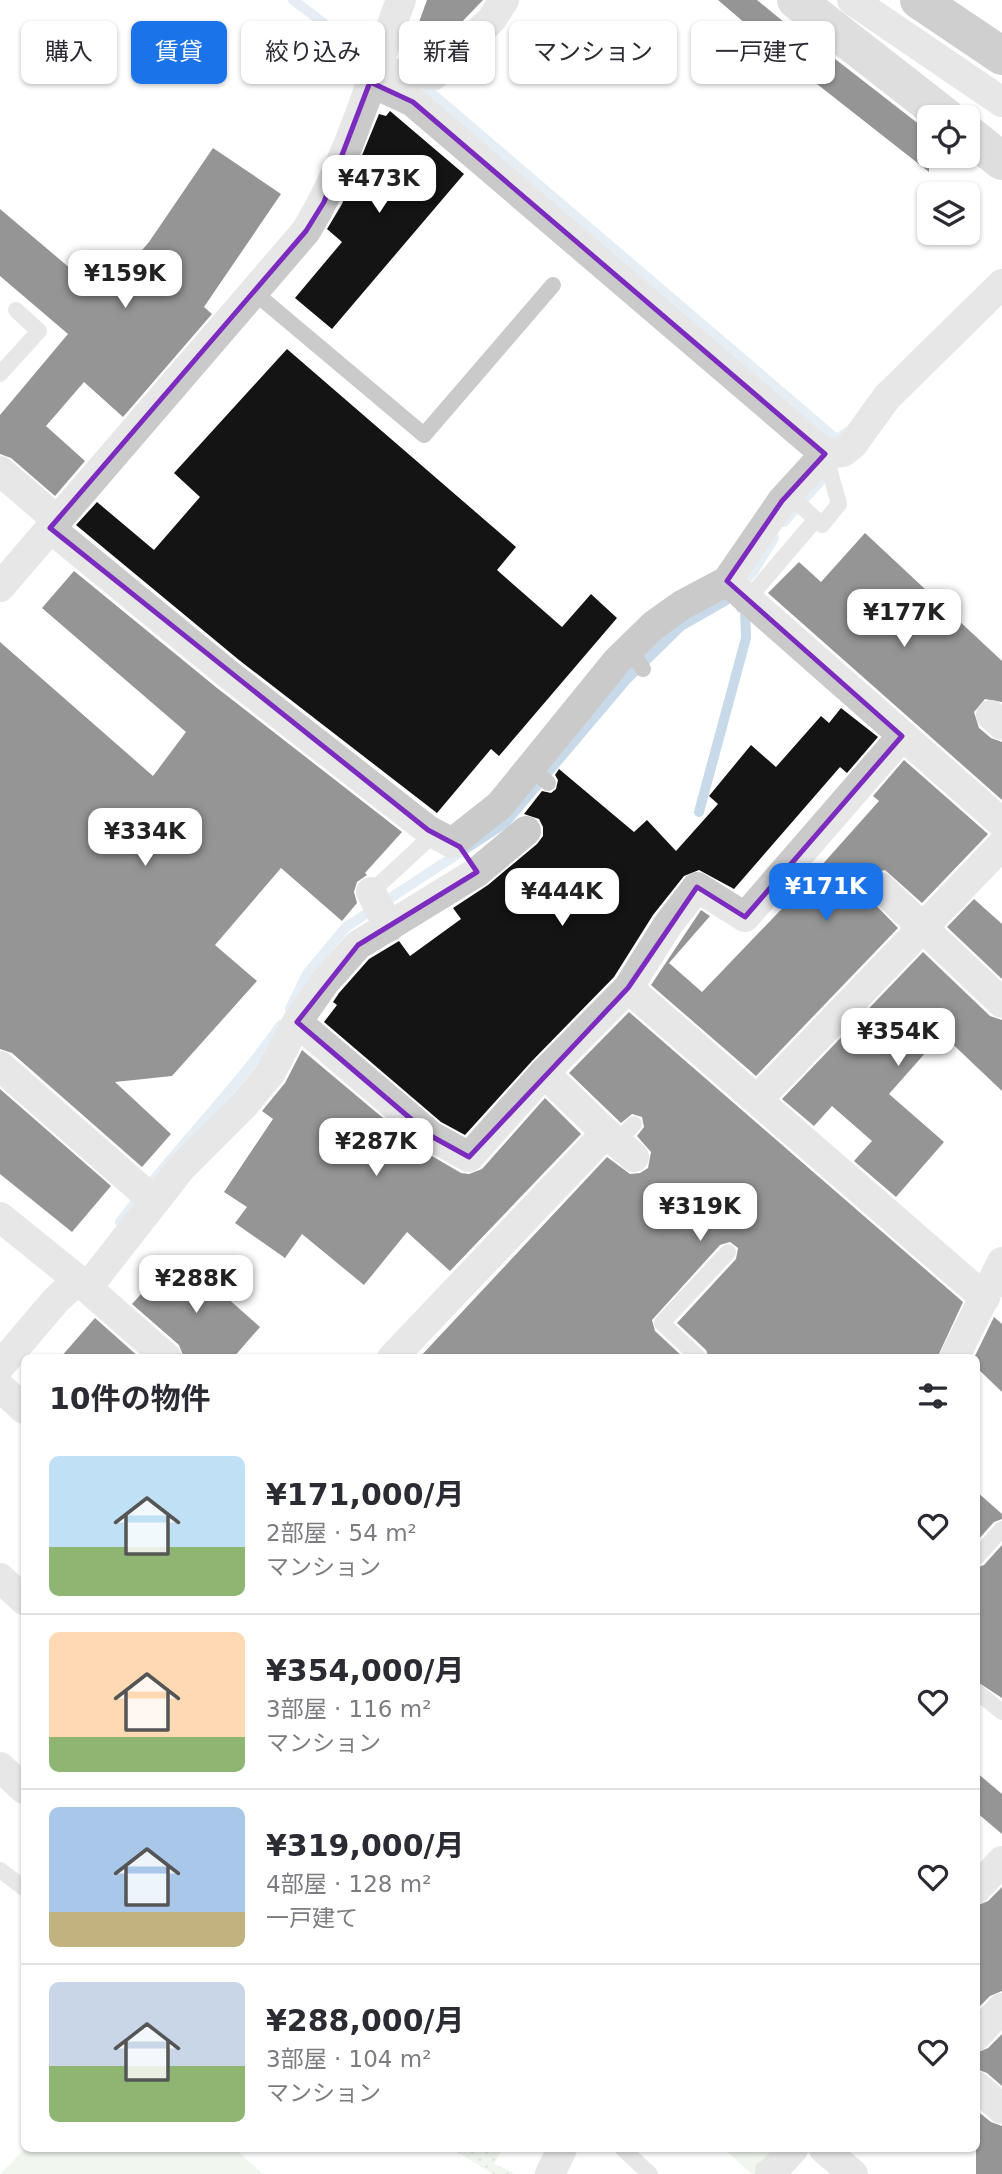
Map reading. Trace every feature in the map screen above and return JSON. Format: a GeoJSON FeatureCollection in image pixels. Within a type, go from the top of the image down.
{"type":"FeatureCollection","features":[{"type":"Feature","properties":{"kind":"highway"},"geometry":{"type":"LineString","coordinates":[[919,0],[1002,56]]}},
{"type":"Feature","properties":{"kind":"street"},"geometry":{"type":"LineString","coordinates":[[385,42],[401,0]]}},
{"type":"Feature","properties":{"kind":"street"},"geometry":{"type":"LineString","coordinates":[[385,78],[405,72],[434,75],[492,19],[504,0]]}},
{"type":"Feature","properties":{"kind":"street"},"geometry":{"type":"LineString","coordinates":[[796,0],[931,105]]}},
{"type":"Feature","properties":{"kind":"street"},"geometry":{"type":"LineString","coordinates":[[852,0],[1002,102]]}},
{"type":"Feature","properties":{"kind":"street"},"geometry":{"type":"LineString","coordinates":[[0,587],[306,231],[324,202],[369,84]]}},
{"type":"Feature","properties":{"kind":"street"},"geometry":{"type":"LineString","coordinates":[[374,84],[413,102],[825,454],[843,452],[853,444],[887,397],[1002,284]]}},
{"type":"Feature","properties":{"kind":"street"},"geometry":{"type":"LineString","coordinates":[[980,144],[1002,161]]}},
{"type":"Feature","properties":{"kind":"street"},"geometry":{"type":"LineString","coordinates":[[445,837],[500,805],[539,776],[636,659],[654,625],[682,605],[738,591],[804,508],[825,454]]}},
{"type":"Feature","properties":{"kind":"street"},"geometry":{"type":"LineString","coordinates":[[0,471],[54,524],[228,674],[445,837],[477,872]]}},
{"type":"Feature","properties":{"kind":"street"},"geometry":{"type":"LineString","coordinates":[[738,591],[1002,823]]}},
{"type":"Feature","properties":{"kind":"street"},"geometry":{"type":"LineString","coordinates":[[297,1022],[431,1136],[469,1157],[544,1073],[628,988],[697,887],[745,917],[902,736]]}},
{"type":"Feature","properties":{"kind":"street"},"geometry":{"type":"LineString","coordinates":[[0,1366],[56,1300],[83,1284],[145,1193],[197,1150],[244,1105],[271,1072],[297,1022],[325,982],[358,945],[477,872],[526,831]]}},
{"type":"Feature","properties":{"kind":"street"},"geometry":{"type":"LineString","coordinates":[[757,1100],[1002,845]]}},
{"type":"Feature","properties":{"kind":"street"},"geometry":{"type":"LineString","coordinates":[[880,887],[921,929],[1002,1003]]}},
{"type":"Feature","properties":{"kind":"street"},"geometry":{"type":"LineString","coordinates":[[371,892],[389,927]]}},
{"type":"Feature","properties":{"kind":"street"},"geometry":{"type":"LineString","coordinates":[[628,988],[985,1298]]}},
{"type":"Feature","properties":{"kind":"street"},"geometry":{"type":"LineString","coordinates":[[0,1066],[145,1193]]}},
{"type":"Feature","properties":{"kind":"street"},"geometry":{"type":"LineString","coordinates":[[397,1354],[623,1139],[544,1073]]}},
{"type":"Feature","properties":{"kind":"street"},"geometry":{"type":"LineString","coordinates":[[0,1217],[83,1284],[162,1354]]}},
{"type":"Feature","properties":{"kind":"street"},"geometry":{"type":"LineString","coordinates":[[956,1354],[1002,1262]]}},
{"type":"Feature","properties":{"kind":"street"},"geometry":{"type":"LineString","coordinates":[[0,1387],[21,1406]]}},
{"type":"Feature","properties":{"kind":"street"},"geometry":{"type":"LineString","coordinates":[[0,1578],[21,1597]]}},
{"type":"Feature","properties":{"kind":"street"},"geometry":{"type":"LineString","coordinates":[[0,1767],[21,1787]]}},
{"type":"Feature","properties":{"kind":"street"},"geometry":{"type":"LineString","coordinates":[[980,1881],[1002,1861]]}},
{"type":"Feature","properties":{"kind":"street"},"geometry":{"type":"LineString","coordinates":[[980,2032],[1002,2008]]}},
{"type":"Feature","properties":{"kind":"street"},"geometry":{"type":"LineString","coordinates":[[980,2090],[1002,2109]]}},
{"type":"Feature","properties":{"kind":"street"},"geometry":{"type":"LineString","coordinates":[[550,2174],[561,2152]]}},
{"type":"Feature","properties":{"kind":"street"},"geometry":{"type":"LineString","coordinates":[[770,2174],[790,2152]]}},
{"type":"Feature","properties":{"kind":"street"},"geometry":{"type":"LineString","coordinates":[[827,2152],[853,2174]]}},
{"type":"Feature","properties":{"kind":"lane"},"geometry":{"type":"LineString","coordinates":[[254,292],[424,435],[553,285]]}},
{"type":"Feature","properties":{"kind":"lane"},"geometry":{"type":"LineString","coordinates":[[0,374],[39,331],[16,310]]}},
{"type":"Feature","properties":{"kind":"lane"},"geometry":{"type":"LineString","coordinates":[[804,508],[822,524],[839,504],[825,454]]}},
{"type":"Feature","properties":{"kind":"lane"},"geometry":{"type":"LineString","coordinates":[[371,892],[445,837]]}},
{"type":"Feature","properties":{"kind":"lane"},"geometry":{"type":"LineString","coordinates":[[695,1354],[662,1322],[728,1251]]}},
{"type":"Feature","properties":{"kind":"lane"},"geometry":{"type":"LineString","coordinates":[[980,1554],[1002,1529]]}},
{"type":"Feature","properties":{"kind":"lane"},"geometry":{"type":"LineString","coordinates":[[980,1694],[1002,1712]]}},
{"type":"Feature","properties":{"kind":"lane"},"geometry":{"type":"LineString","coordinates":[[0,1870],[21,1886]]}},
{"type":"Feature","properties":{"kind":"lane"},"geometry":{"type":"LineString","coordinates":[[626,2152],[650,2174]]}},
{"type":"Feature","properties":{"kind":"highlighted area"},"geometry":{"type":"Polygon","coordinates":[[[370,82],[413,102],[825,454],[782,501],[727,581],[902,736],[745,917],[697,887],[628,988],[469,1157],[431,1136],[297,1022],[358,945],[477,872],[460,847],[428,830],[50,528],[306,231],[324,202],[370,82]]]}},
{"type":"Feature","properties":{"kind":"green space"},"geometry":{"type":"Polygon","coordinates":[[[22,2152],[238,2152],[263,2174],[0,2174],[22,2152]]]}},
{"type":"Feature","properties":{"kind":"green space"},"geometry":{"type":"Polygon","coordinates":[[[457,2152],[500,2152],[494,2164],[516,2174],[493,2174],[457,2152]]]}},
{"type":"Feature","properties":{"kind":"green space"},"geometry":{"type":"Polygon","coordinates":[[[727,2152],[783,2152],[763,2174],[752,2174],[727,2152]]]}},
{"type":"Feature","properties":{"kind":"building"},"geometry":{"type":"Polygon","coordinates":[[[427,0],[483,0],[463,21],[419,21],[427,0]]]}},
{"type":"Feature","properties":{"kind":"building"},"geometry":{"type":"Polygon","coordinates":[[[718,0],[757,0],[783,21],[742,21],[718,0]]]}},
{"type":"Feature","properties":{"kind":"building"},"geometry":{"type":"Polygon","coordinates":[[[835,59],[917,123],[917,163],[817,84],[835,84],[835,59]]]}},
{"type":"Feature","properties":{"kind":"building"},"geometry":{"type":"Polygon","coordinates":[[[390,111],[464,174],[332,329],[295,298],[342,242],[327,229],[342,204],[379,114],[386,116],[390,111]]]}},
{"type":"Feature","properties":{"kind":"building"},"geometry":{"type":"Polygon","coordinates":[[[213,148],[281,194],[204,307],[212,314],[123,417],[84,382],[46,426],[85,461],[55,496],[11,458],[0,454],[0,415],[68,334],[0,276],[0,209],[103,296],[149,242],[213,148]]]}},
{"type":"Feature","properties":{"kind":"building"},"geometry":{"type":"Polygon","coordinates":[[[287,349],[516,547],[497,570],[562,627],[591,594],[617,618],[499,756],[491,749],[437,813],[239,660],[76,525],[97,502],[154,550],[200,497],[174,473],[287,349]]]}},
{"type":"Feature","properties":{"kind":"building"},"geometry":{"type":"Polygon","coordinates":[[[865,533],[1002,661],[1002,702],[985,699],[974,712],[979,728],[991,738],[1002,742],[1002,800],[768,593],[799,562],[821,582],[865,533]]]}},
{"type":"Feature","properties":{"kind":"building"},"geometry":{"type":"Polygon","coordinates":[[[74,571],[217,688],[402,832],[365,873],[367,875],[357,882],[354,892],[357,903],[342,921],[281,868],[215,945],[257,981],[172,1076],[115,1082],[171,1134],[142,1167],[12,1053],[0,1049],[0,642],[153,776],[186,732],[42,608],[74,571]]]}},
{"type":"Feature","properties":{"kind":"building"},"geometry":{"type":"Polygon","coordinates":[[[841,708],[878,737],[847,773],[840,767],[734,889],[699,870],[684,876],[653,915],[614,977],[465,1135],[441,1122],[324,1022],[337,1005],[333,1002],[339,993],[369,959],[399,941],[410,956],[461,919],[453,908],[488,885],[537,844],[543,836],[543,827],[539,819],[524,814],[542,791],[551,793],[556,789],[558,780],[555,775],[559,769],[634,832],[647,820],[676,851],[718,804],[709,796],[751,745],[776,767],[821,716],[829,723],[841,708]]]}},
{"type":"Feature","properties":{"kind":"building"},"geometry":{"type":"Polygon","coordinates":[[[904,760],[988,834],[922,903],[885,870],[868,875],[863,884],[864,893],[898,928],[756,1076],[651,985],[701,910],[710,916],[669,963],[702,992],[796,894],[879,801],[873,796],[904,760]]]}},
{"type":"Feature","properties":{"kind":"building"},"geometry":{"type":"Polygon","coordinates":[[[974,899],[1002,924],[1002,979],[947,927],[974,899]]]}},
{"type":"Feature","properties":{"kind":"building"},"geometry":{"type":"Polygon","coordinates":[[[923,952],[990,1016],[1002,1020],[1002,1091],[942,1034],[889,1094],[944,1142],[896,1197],[854,1161],[872,1141],[832,1106],[814,1126],[782,1099],[923,952]]]}},
{"type":"Feature","properties":{"kind":"building"},"geometry":{"type":"Polygon","coordinates":[[[629,1012],[963,1302],[939,1354],[708,1354],[677,1323],[736,1259],[738,1248],[730,1242],[720,1245],[652,1320],[655,1331],[680,1354],[423,1354],[607,1157],[630,1174],[640,1173],[648,1168],[651,1152],[637,1136],[644,1127],[642,1117],[632,1114],[621,1123],[569,1073],[629,1012]]]}},
{"type":"Feature","properties":{"kind":"building"},"geometry":{"type":"Polygon","coordinates":[[[302,1050],[420,1149],[461,1173],[469,1174],[482,1169],[545,1098],[581,1134],[450,1271],[407,1232],[364,1285],[302,1234],[285,1258],[235,1223],[247,1207],[224,1192],[273,1119],[262,1111],[285,1083],[302,1050]]]}},
{"type":"Feature","properties":{"kind":"building"},"geometry":{"type":"Polygon","coordinates":[[[0,1089],[111,1186],[72,1232],[0,1174],[0,1089]]]}},
{"type":"Feature","properties":{"kind":"building"},"geometry":{"type":"Polygon","coordinates":[[[190,1265],[260,1327],[236,1354],[182,1354],[179,1345],[132,1304],[160,1273],[190,1265]]]}},
{"type":"Feature","properties":{"kind":"building"},"geometry":{"type":"Polygon","coordinates":[[[994,1317],[1002,1324],[1002,1392],[980,1371],[980,1354],[976,1354],[994,1317]]]}},
{"type":"Feature","properties":{"kind":"building"},"geometry":{"type":"Polygon","coordinates":[[[95,1318],[136,1354],[64,1354],[95,1318]]]}},
{"type":"Feature","properties":{"kind":"building"},"geometry":{"type":"Polygon","coordinates":[[[980,1495],[1002,1514],[1002,1519],[994,1522],[980,1538],[980,1495]]]}},
{"type":"Feature","properties":{"kind":"building"},"geometry":{"type":"Polygon","coordinates":[[[1002,1545],[1002,1698],[980,1684],[980,1566],[1002,1545]]]}},
{"type":"Feature","properties":{"kind":"building"},"geometry":{"type":"Polygon","coordinates":[[[980,1775],[1002,1794],[1002,1834],[980,1815],[980,1775]]]}},
{"type":"Feature","properties":{"kind":"building"},"geometry":{"type":"Polygon","coordinates":[[[1002,1887],[1002,1991],[990,1996],[980,2006],[980,1904],[988,1901],[1002,1887]]]}},
{"type":"Feature","properties":{"kind":"building"},"geometry":{"type":"Polygon","coordinates":[[[1002,2034],[1002,2086],[980,2070],[980,2051],[988,2048],[1002,2034]]]}},
{"type":"Feature","properties":{"kind":"building"},"geometry":{"type":"Polygon","coordinates":[[[980,2113],[1002,2126],[1002,2174],[976,2174],[976,2152],[980,2152],[980,2113]]]}},
{"type":"Feature","properties":{"kind":"waterway"},"geometry":{"type":"LineString","coordinates":[[293,0],[321,21]]}},
{"type":"Feature","properties":{"kind":"waterway"},"geometry":{"type":"LineString","coordinates":[[418,87],[429,91],[834,437],[839,438],[847,432]]}},
{"type":"Feature","properties":{"kind":"waterway"},"geometry":{"type":"LineString","coordinates":[[784,522],[832,468]]}},
{"type":"Feature","properties":{"kind":"waterway"},"geometry":{"type":"LineString","coordinates":[[290,1009],[307,974],[346,927],[505,823],[626,680],[681,626],[725,601],[753,572],[774,538]]}},
{"type":"Feature","properties":{"kind":"waterway"},"geometry":{"type":"LineString","coordinates":[[699,812],[746,638],[745,609],[741,608]]}},
{"type":"Feature","properties":{"kind":"waterway"},"geometry":{"type":"LineString","coordinates":[[120,1222],[281,1025]]}}]}
